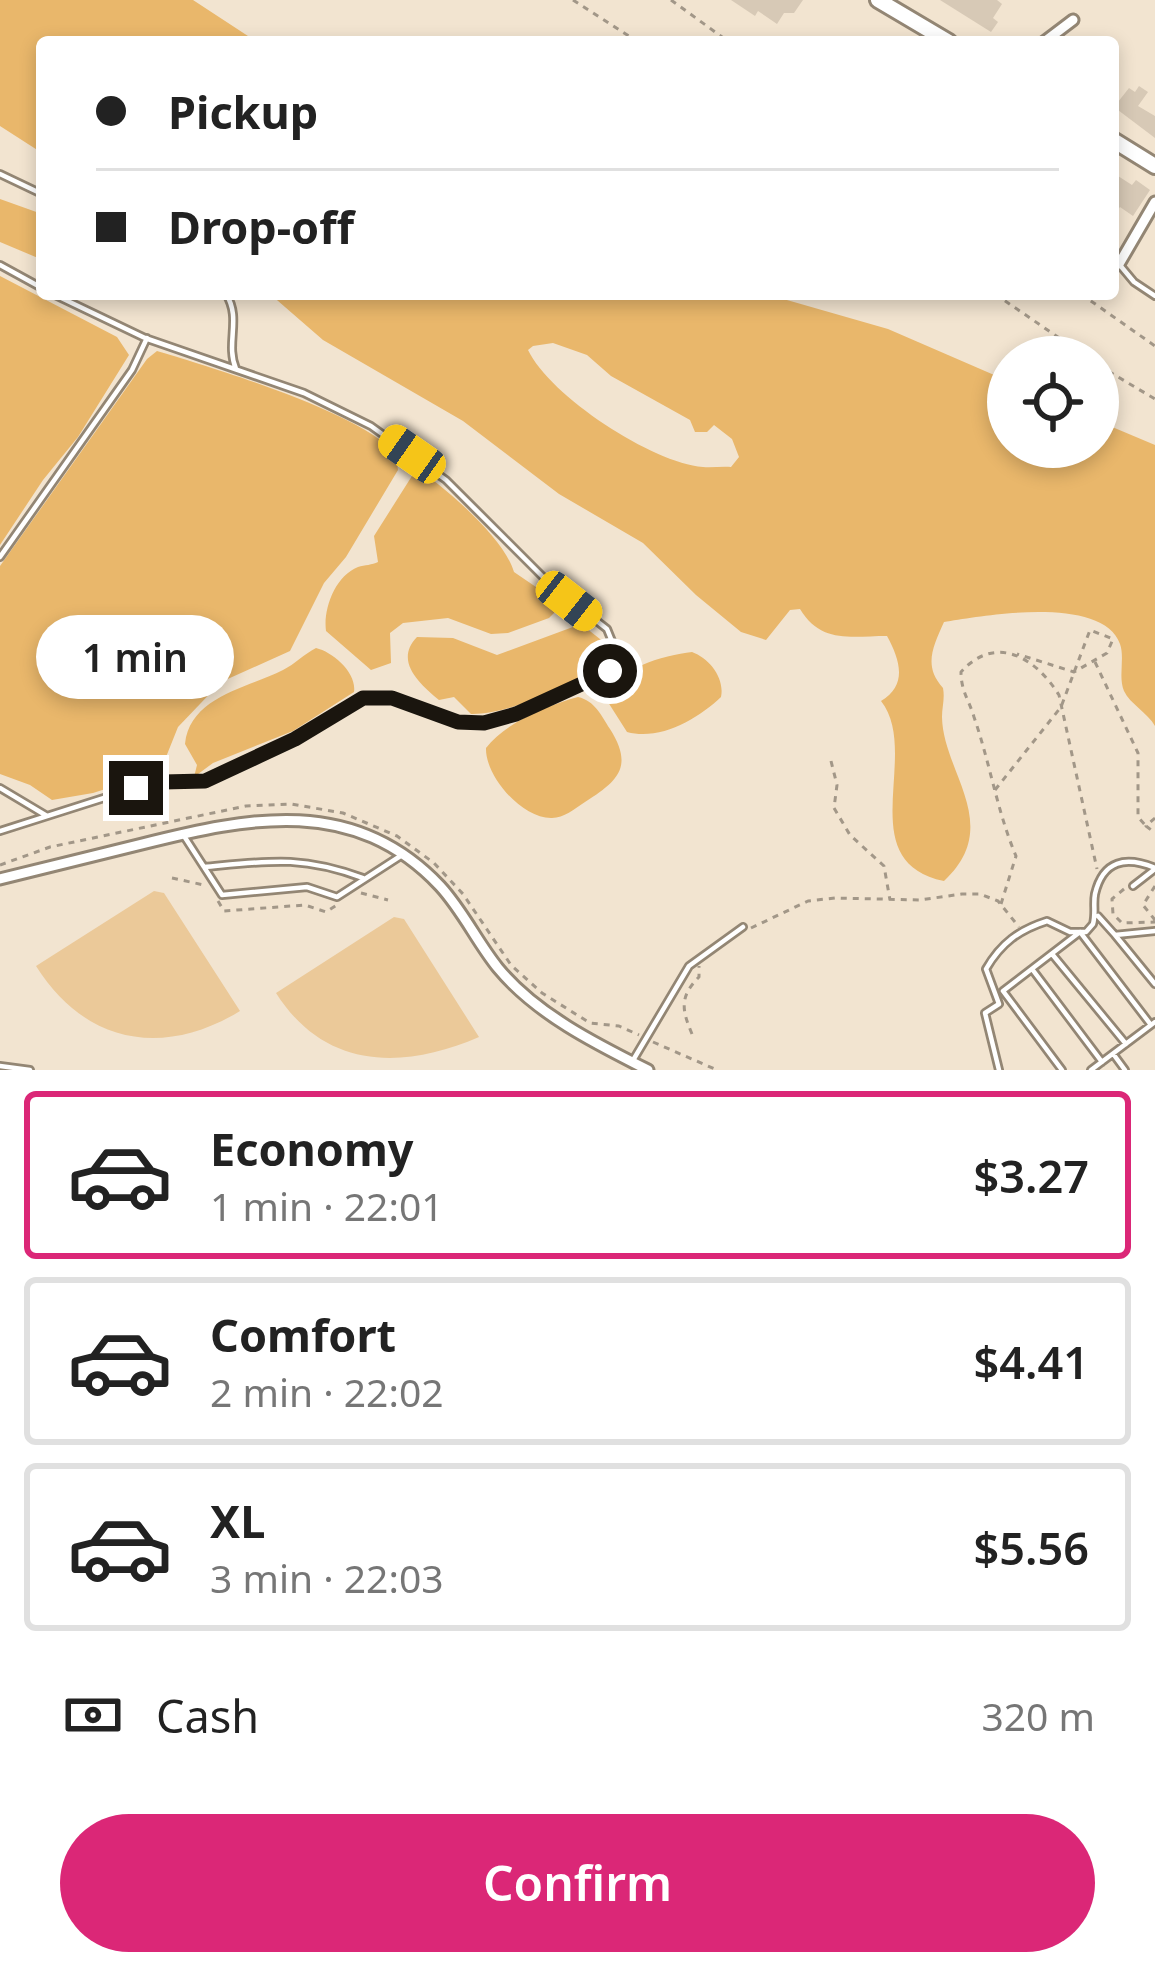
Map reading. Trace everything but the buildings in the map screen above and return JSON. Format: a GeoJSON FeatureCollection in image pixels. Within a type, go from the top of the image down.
{"type":"FeatureCollection","features":[{"type":"Feature","properties":{"kind":"main road"},"geometry":{"type":"LineString","coordinates":[[878,0],[939,36]]}},
{"type":"Feature","properties":{"kind":"main road"},"geometry":{"type":"LineString","coordinates":[[1119,144],[1155,166]]}},
{"type":"Feature","properties":{"kind":"street"},"geometry":{"type":"LineString","coordinates":[[1052,36],[1073,20]]}},
{"type":"Feature","properties":{"kind":"street"},"geometry":{"type":"LineString","coordinates":[[1119,264],[1155,202]]}},
{"type":"Feature","properties":{"kind":"street"},"geometry":{"type":"LineString","coordinates":[[0,879],[259,819],[302,819],[362,834],[402,855],[451,899],[512,983],[561,1021],[648,1070]]}},
{"type":"Feature","properties":{"kind":"lane"},"geometry":{"type":"LineString","coordinates":[[0,174],[36,191]]}},
{"type":"Feature","properties":{"kind":"lane"},"geometry":{"type":"LineString","coordinates":[[1119,264],[1155,296]]}},
{"type":"Feature","properties":{"kind":"lane"},"geometry":{"type":"LineString","coordinates":[[0,265],[36,284]]}},
{"type":"Feature","properties":{"kind":"lane"},"geometry":{"type":"LineString","coordinates":[[0,831],[152,783],[205,781],[295,739],[363,698],[392,698],[458,722],[484,723],[592,682],[614,664],[617,647],[607,629],[552,586],[431,468],[353,416],[147,338],[66,300]]}},
{"type":"Feature","properties":{"kind":"lane"},"geometry":{"type":"LineString","coordinates":[[229,300],[235,310],[230,353],[236,369]]}},
{"type":"Feature","properties":{"kind":"lane"},"geometry":{"type":"LineString","coordinates":[[0,557],[124,382],[147,338]]}},
{"type":"Feature","properties":{"kind":"lane"},"geometry":{"type":"LineString","coordinates":[[0,788],[47,815]]}},
{"type":"Feature","properties":{"kind":"lane"},"geometry":{"type":"LineString","coordinates":[[182,834],[222,895],[307,887],[337,897],[402,855]]}},
{"type":"Feature","properties":{"kind":"lane"},"geometry":{"type":"LineString","coordinates":[[204,867],[295,859],[325,863],[366,878]]}},
{"type":"Feature","properties":{"kind":"lane"},"geometry":{"type":"LineString","coordinates":[[999,1070],[985,1013],[998,1004],[986,969],[995,952],[1021,929],[1047,921],[1086,932],[1094,924],[1094,898],[1104,872],[1118,861],[1135,860],[1155,869]]}},
{"type":"Feature","properties":{"kind":"lane"},"geometry":{"type":"LineString","coordinates":[[1131,886],[1155,869]]}},
{"type":"Feature","properties":{"kind":"lane"},"geometry":{"type":"LineString","coordinates":[[1096,913],[1155,984]]}},
{"type":"Feature","properties":{"kind":"lane"},"geometry":{"type":"LineString","coordinates":[[632,1062],[689,967],[743,927]]}},
{"type":"Feature","properties":{"kind":"lane"},"geometry":{"type":"LineString","coordinates":[[994,991],[1003,991],[1080,932]]}},
{"type":"Feature","properties":{"kind":"lane"},"geometry":{"type":"LineString","coordinates":[[1080,932],[1153,1024],[1091,1070]]}},
{"type":"Feature","properties":{"kind":"lane"},"geometry":{"type":"LineString","coordinates":[[1115,935],[1155,932]]}},
{"type":"Feature","properties":{"kind":"lane"},"geometry":{"type":"LineString","coordinates":[[1052,954],[1126,1044]]}},
{"type":"Feature","properties":{"kind":"lane"},"geometry":{"type":"LineString","coordinates":[[1032,969],[1102,1062]]}},
{"type":"Feature","properties":{"kind":"lane"},"geometry":{"type":"LineString","coordinates":[[1003,991],[1062,1070]]}},
{"type":"Feature","properties":{"kind":"lane"},"geometry":{"type":"LineString","coordinates":[[1112,1054],[1125,1070]]}},
{"type":"Feature","properties":{"kind":"lane"},"geometry":{"type":"LineString","coordinates":[[0,1066],[30,1070]]}},
{"type":"Feature","properties":{"kind":"path"},"geometry":{"type":"LineString","coordinates":[[573,0],[629,36]]}},
{"type":"Feature","properties":{"kind":"path"},"geometry":{"type":"LineString","coordinates":[[671,0],[721,36]]}},
{"type":"Feature","properties":{"kind":"path"},"geometry":{"type":"LineString","coordinates":[[1004,300],[1057,336]]}},
{"type":"Feature","properties":{"kind":"path"},"geometry":{"type":"LineString","coordinates":[[1090,300],[1155,346]]}},
{"type":"Feature","properties":{"kind":"path"},"geometry":{"type":"LineString","coordinates":[[1119,381],[1155,399]]}},
{"type":"Feature","properties":{"kind":"path"},"geometry":{"type":"LineString","coordinates":[[994,792],[1061,707],[1074,671],[1090,630],[1113,639],[1107,652],[1074,671],[1014,653],[985,653],[961,672],[961,690],[973,712],[994,792],[1016,856],[1001,904]]}},
{"type":"Feature","properties":{"kind":"path"},"geometry":{"type":"LineString","coordinates":[[1014,653],[1047,676],[1061,707],[1100,882]]}},
{"type":"Feature","properties":{"kind":"path"},"geometry":{"type":"LineString","coordinates":[[1094,660],[1138,753],[1138,817],[1155,833]]}},
{"type":"Feature","properties":{"kind":"path"},"geometry":{"type":"LineString","coordinates":[[831,761],[837,785],[835,808],[850,835],[884,866],[890,900]]}},
{"type":"Feature","properties":{"kind":"path"},"geometry":{"type":"LineString","coordinates":[[0,865],[50,847],[246,806],[291,804],[343,813],[398,836],[434,863],[463,894],[511,965],[542,992],[590,1023],[625,1028],[717,1070]]}},
{"type":"Feature","properties":{"kind":"path"},"geometry":{"type":"LineString","coordinates":[[1146,826],[1155,818]]}},
{"type":"Feature","properties":{"kind":"path"},"geometry":{"type":"LineString","coordinates":[[172,878],[208,886]]}},
{"type":"Feature","properties":{"kind":"path"},"geometry":{"type":"LineString","coordinates":[[1131,886],[1112,899],[1113,914],[1122,923],[1155,921]]}},
{"type":"Feature","properties":{"kind":"path"},"geometry":{"type":"LineString","coordinates":[[1155,886],[1143,905],[1155,921]]}},
{"type":"Feature","properties":{"kind":"path"},"geometry":{"type":"LineString","coordinates":[[357,892],[388,900]]}},
{"type":"Feature","properties":{"kind":"path"},"geometry":{"type":"LineString","coordinates":[[743,927],[754,929],[808,902],[835,898],[980,894],[1001,904],[1021,929]]}},
{"type":"Feature","properties":{"kind":"path"},"geometry":{"type":"LineString","coordinates":[[216,898],[224,911],[305,904],[326,912],[341,902]]}},
{"type":"Feature","properties":{"kind":"path"},"geometry":{"type":"LineString","coordinates":[[692,1034],[682,1011],[686,990],[699,977]]}},
{"type":"Feature","properties":{"kind":"shaded area"},"geometry":{"type":"Polygon","coordinates":[[[0,0],[193,0],[248,36],[36,36],[36,149],[0,126],[0,0]]]}},
{"type":"Feature","properties":{"kind":"shaded area"},"geometry":{"type":"Polygon","coordinates":[[[0,199],[36,212],[36,257],[0,242],[0,199]]]}},
{"type":"Feature","properties":{"kind":"shaded area"},"geometry":{"type":"Polygon","coordinates":[[[0,276],[36,295],[36,300],[46,300],[117,337],[129,355],[78,437],[0,545],[0,276]]]}},
{"type":"Feature","properties":{"kind":"shaded area"},"geometry":{"type":"Polygon","coordinates":[[[277,300],[787,300],[888,329],[987,372],[987,468],[1119,468],[1119,430],[1155,445],[1155,726],[1124,691],[1120,644],[1109,629],[1091,619],[1041,612],[944,622],[934,648],[933,672],[943,688],[945,738],[970,819],[961,860],[944,881],[916,870],[900,852],[894,829],[895,748],[892,723],[881,701],[895,687],[899,672],[887,636],[827,633],[800,609],[790,610],[766,640],[741,632],[643,543],[559,494],[463,421],[323,340],[277,300]],[[553,343],[528,350],[557,387],[631,440],[682,463],[731,467],[739,457],[732,439],[714,425],[707,432],[695,432],[690,420],[611,376],[587,355],[553,343]]]}},
{"type":"Feature","properties":{"kind":"shaded area"},"geometry":{"type":"Polygon","coordinates":[[[157,351],[282,392],[350,422],[393,452],[398,470],[346,557],[324,583],[290,651],[221,682],[178,727],[155,773],[93,793],[52,800],[0,774],[0,566],[157,351]]]}},
{"type":"Feature","properties":{"kind":"shaded area"},"geometry":{"type":"Polygon","coordinates":[[[417,468],[473,516],[499,544],[514,572],[555,600],[557,610],[549,618],[508,633],[491,634],[448,618],[403,623],[390,633],[391,663],[371,670],[326,631],[326,613],[332,594],[350,571],[378,562],[374,536],[417,468]]]}},
{"type":"Feature","properties":{"kind":"shaded area"},"geometry":{"type":"Polygon","coordinates":[[[581,624],[605,643],[601,666],[503,710],[471,714],[454,697],[439,700],[417,679],[409,663],[417,637],[453,638],[497,655],[581,624]]]}},
{"type":"Feature","properties":{"kind":"shaded area"},"geometry":{"type":"Polygon","coordinates":[[[316,648],[342,664],[352,678],[354,692],[293,731],[213,763],[194,777],[197,765],[185,744],[198,715],[223,696],[283,670],[316,648]]]}},
{"type":"Feature","properties":{"kind":"shaded area"},"geometry":{"type":"Polygon","coordinates":[[[692,652],[714,670],[721,697],[665,731],[627,732],[606,699],[618,679],[641,665],[692,652]]]}},
{"type":"Feature","properties":{"kind":"shaded area"},"geometry":{"type":"Polygon","coordinates":[[[578,697],[593,705],[610,729],[621,753],[619,772],[569,813],[541,816],[507,794],[492,771],[486,748],[528,716],[578,697]]]}},
{"type":"Feature","properties":{"kind":"shaded area"},"geometry":{"type":"Polygon","coordinates":[[[154,891],[164,893],[240,1011],[183,1035],[128,1035],[78,1013],[36,966],[154,891]]]}},
{"type":"Feature","properties":{"kind":"shaded area"},"geometry":{"type":"Polygon","coordinates":[[[394,917],[404,919],[479,1037],[422,1055],[367,1056],[318,1037],[276,993],[394,917]]]}},
{"type":"Feature","properties":{"kind":"route"},"geometry":{"type":"LineString","coordinates":[[136,788],[205,781],[295,739],[371,696],[392,698],[458,722],[484,723],[516,714],[610,671]]}}]}
